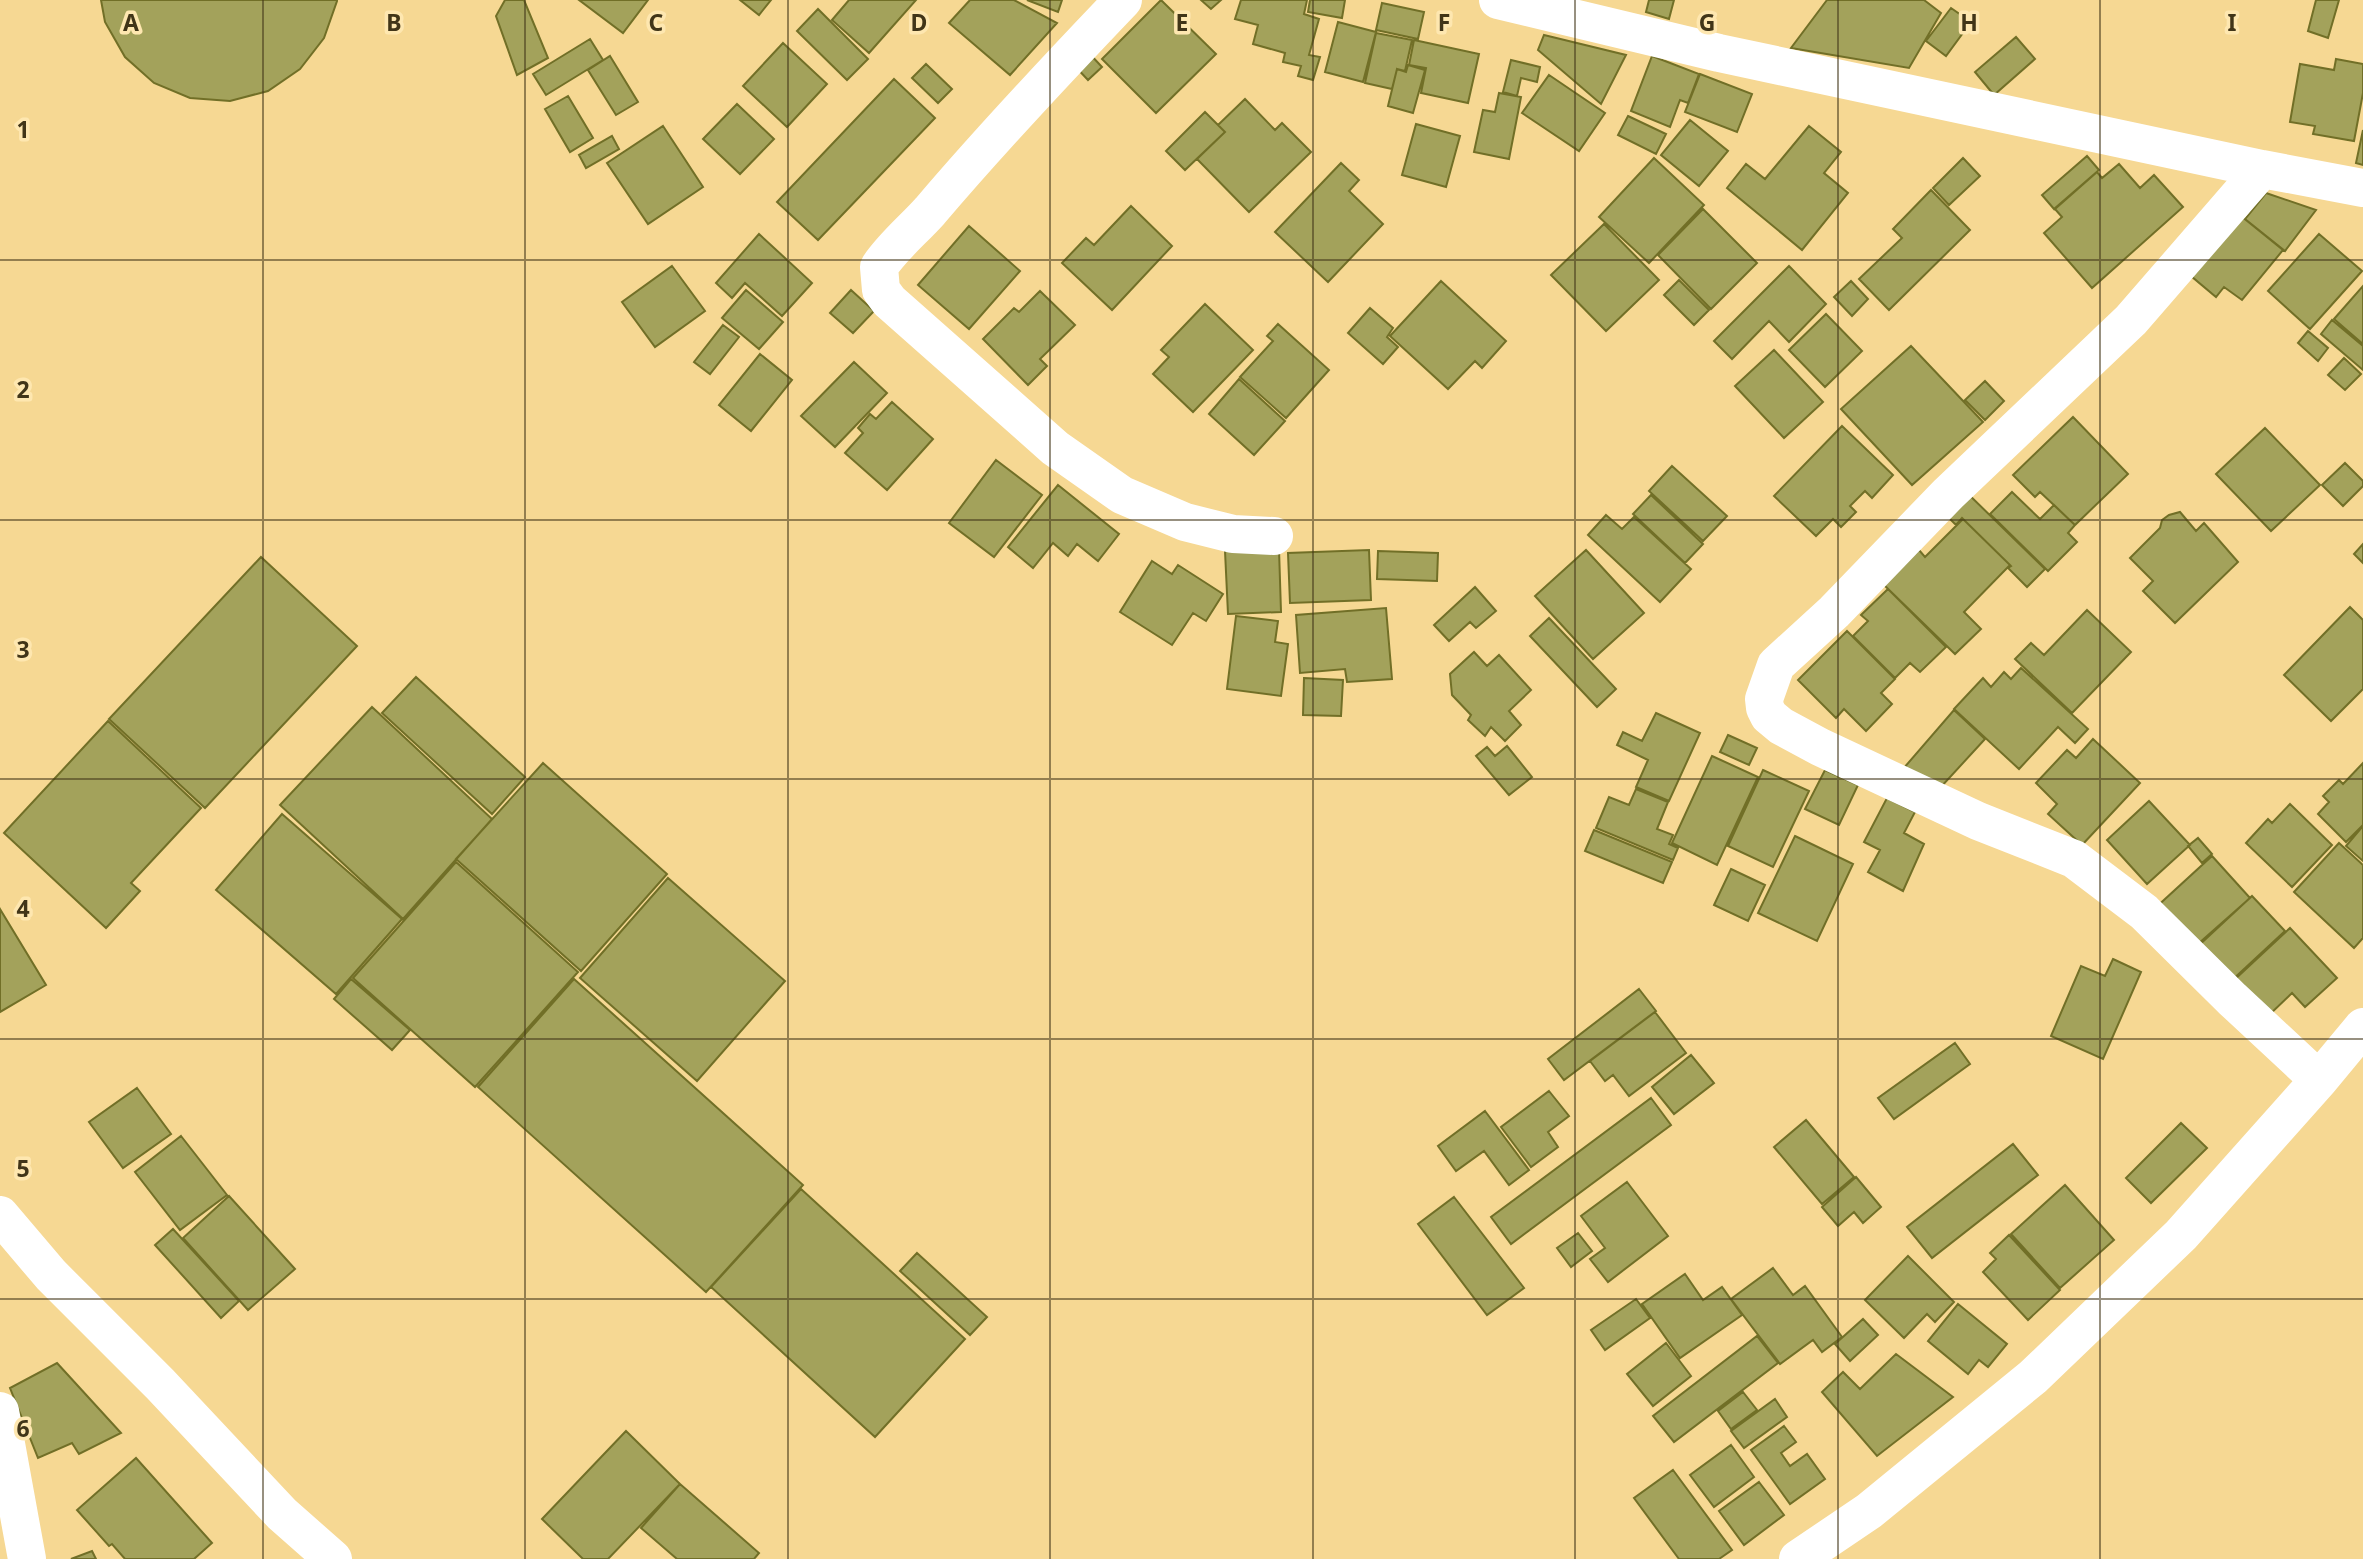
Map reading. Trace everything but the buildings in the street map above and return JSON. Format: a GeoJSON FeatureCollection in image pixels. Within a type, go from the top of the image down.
{"type":"FeatureCollection","features":[{"type":"Feature","properties":{"kind":"street"},"geometry":{"type":"LineString","coordinates":[[1123,0],[887,255],[879,267],[881,290],[889,301],[1055,448],[1122,495],[1185,522],[1233,534],[1274,536]]}},
{"type":"Feature","properties":{"kind":"street"},"geometry":{"type":"LineString","coordinates":[[1499,0],[1719,53],[2262,169],[2363,188]]}},
{"type":"Feature","properties":{"kind":"street"},"geometry":{"type":"LineString","coordinates":[[2262,169],[2131,320],[1948,494],[1834,612],[1776,665],[1764,699],[1769,716],[1781,726],[1820,747],[1978,821],[2074,859],[2144,912],[2319,1080]]}},
{"type":"Feature","properties":{"kind":"street"},"geometry":{"type":"LineString","coordinates":[[1798,1559],[1870,1511],[2033,1377],[2181,1235],[2363,1027]]}},
{"type":"Feature","properties":{"kind":"street"},"geometry":{"type":"LineString","coordinates":[[0,1215],[51,1275],[160,1384],[282,1514],[333,1559]]}},
{"type":"Feature","properties":{"kind":"street"},"geometry":{"type":"LineString","coordinates":[[0,1411],[27,1559]]}}]}
